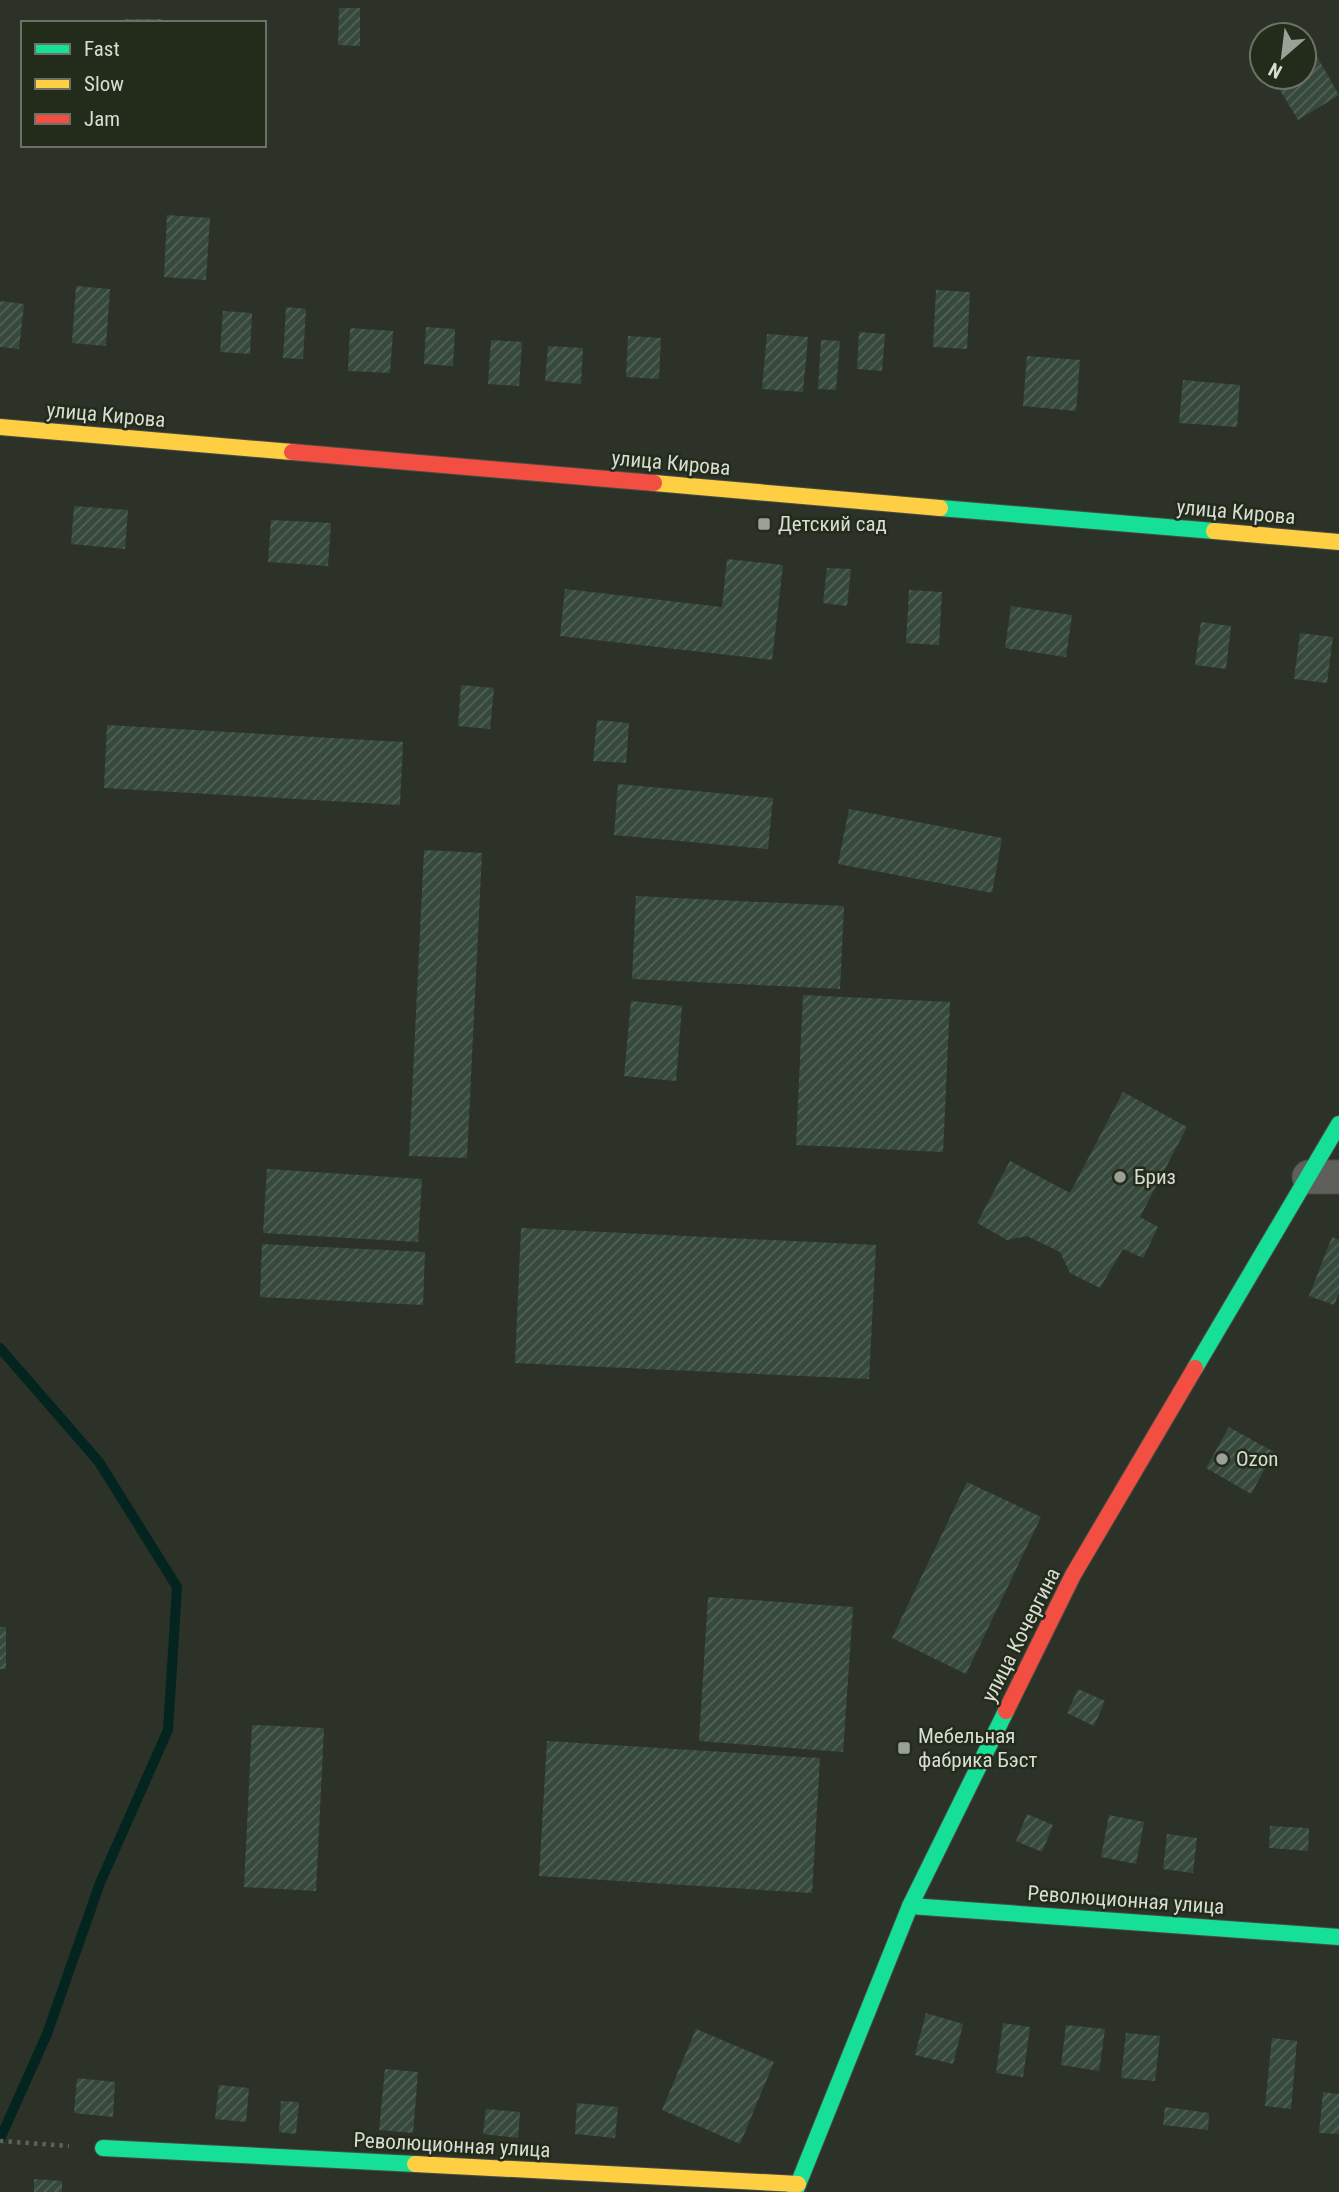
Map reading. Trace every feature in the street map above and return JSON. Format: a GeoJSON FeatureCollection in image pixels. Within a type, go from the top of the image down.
{"type":"FeatureCollection","features":[{"type":"Feature","properties":{"kind":"street","name":"улица Кирова"},"geometry":{"type":"LineString","coordinates":[[0,427],[1339,542]]}},
{"type":"Feature","properties":{"kind":"street","name":"улица Кочергина"},"geometry":{"type":"LineString","coordinates":[[797,2188],[909,1906],[1073,1575],[1324,1177],[1339,1124]]}},
{"type":"Feature","properties":{"kind":"street","name":"Революционная улица"},"geometry":{"type":"LineString","coordinates":[[909,1906],[1339,1937]]}},
{"type":"Feature","properties":{"kind":"street","name":"Революционная улица"},"geometry":{"type":"LineString","coordinates":[[103,2148],[797,2188]]}},
{"type":"Feature","properties":{"kind":"path"},"geometry":{"type":"LineString","coordinates":[[0,2141],[103,2148]]}},
{"type":"Feature","properties":{"kind":"building"},"geometry":{"type":"Polygon","coordinates":[[[339,8],[360,8],[360,46],[338,45],[339,8]]]}},
{"type":"Feature","properties":{"kind":"building"},"geometry":{"type":"Polygon","coordinates":[[[124,19],[162,19],[162,21],[124,19]]]}},
{"type":"Feature","properties":{"kind":"building"},"geometry":{"type":"Polygon","coordinates":[[[1318,58],[1339,95],[1298,120],[1280,91],[1318,91],[1318,58]]]}},
{"type":"Feature","properties":{"kind":"building"},"geometry":{"type":"Polygon","coordinates":[[[167,215],[210,218],[206,280],[164,277],[167,215]]]}},
{"type":"Feature","properties":{"kind":"building"},"geometry":{"type":"Polygon","coordinates":[[[76,286],[110,289],[106,346],[72,343],[76,286]]]}},
{"type":"Feature","properties":{"kind":"building"},"geometry":{"type":"Polygon","coordinates":[[[936,290],[970,292],[967,349],[933,347],[936,290]]]}},
{"type":"Feature","properties":{"kind":"building"},"geometry":{"type":"Polygon","coordinates":[[[0,301],[24,304],[19,349],[0,347],[0,301]]]}},
{"type":"Feature","properties":{"kind":"building"},"geometry":{"type":"Polygon","coordinates":[[[286,307],[306,309],[303,359],[283,358],[286,307]]]}},
{"type":"Feature","properties":{"kind":"building"},"geometry":{"type":"Polygon","coordinates":[[[223,311],[252,313],[250,354],[220,352],[223,311]]]}},
{"type":"Feature","properties":{"kind":"building"},"geometry":{"type":"Polygon","coordinates":[[[426,327],[455,329],[453,366],[424,364],[426,327]]]}},
{"type":"Feature","properties":{"kind":"building"},"geometry":{"type":"Polygon","coordinates":[[[350,328],[393,331],[390,373],[348,371],[350,328]]]}},
{"type":"Feature","properties":{"kind":"building"},"geometry":{"type":"Polygon","coordinates":[[[859,332],[885,334],[882,371],[857,369],[859,332]]]}},
{"type":"Feature","properties":{"kind":"building"},"geometry":{"type":"Polygon","coordinates":[[[767,334],[808,337],[803,392],[762,389],[767,334]]]}},
{"type":"Feature","properties":{"kind":"building"},"geometry":{"type":"Polygon","coordinates":[[[628,336],[661,338],[659,379],[626,377],[628,336]]]}},
{"type":"Feature","properties":{"kind":"building"},"geometry":{"type":"Polygon","coordinates":[[[491,340],[522,342],[519,386],[488,384],[491,340]]]}},
{"type":"Feature","properties":{"kind":"building"},"geometry":{"type":"Polygon","coordinates":[[[821,340],[840,341],[836,390],[818,389],[821,340]]]}},
{"type":"Feature","properties":{"kind":"building"},"geometry":{"type":"Polygon","coordinates":[[[548,346],[583,348],[581,384],[545,381],[548,346]]]}},
{"type":"Feature","properties":{"kind":"building"},"geometry":{"type":"Polygon","coordinates":[[[1027,356],[1080,360],[1076,411],[1023,406],[1027,356]]]}},
{"type":"Feature","properties":{"kind":"building"},"geometry":{"type":"Polygon","coordinates":[[[1183,380],[1240,385],[1237,427],[1179,423],[1183,380]]]}},
{"type":"Feature","properties":{"kind":"building"},"geometry":{"type":"Polygon","coordinates":[[[74,506],[128,510],[125,549],[71,544],[74,506]]]}},
{"type":"Feature","properties":{"kind":"building"},"geometry":{"type":"Polygon","coordinates":[[[271,520],[331,523],[328,566],[268,562],[271,520]]]}},
{"type":"Feature","properties":{"kind":"building"},"geometry":{"type":"Polygon","coordinates":[[[727,559],[783,565],[772,660],[560,636],[565,589],[722,607],[727,559]]]}},
{"type":"Feature","properties":{"kind":"building"},"geometry":{"type":"Polygon","coordinates":[[[827,568],[851,569],[847,606],[823,603],[827,568]]]}},
{"type":"Feature","properties":{"kind":"building"},"geometry":{"type":"Polygon","coordinates":[[[909,590],[942,592],[939,645],[906,643],[909,590]]]}},
{"type":"Feature","properties":{"kind":"building"},"geometry":{"type":"Polygon","coordinates":[[[1011,606],[1072,615],[1066,657],[1005,648],[1011,606]]]}},
{"type":"Feature","properties":{"kind":"building"},"geometry":{"type":"Polygon","coordinates":[[[1201,622],[1231,626],[1226,669],[1195,665],[1201,622]]]}},
{"type":"Feature","properties":{"kind":"building"},"geometry":{"type":"Polygon","coordinates":[[[1300,633],[1333,637],[1327,683],[1294,679],[1300,633]]]}},
{"type":"Feature","properties":{"kind":"building"},"geometry":{"type":"Polygon","coordinates":[[[461,685],[494,688],[490,729],[458,726],[461,685]]]}},
{"type":"Feature","properties":{"kind":"building"},"geometry":{"type":"Polygon","coordinates":[[[597,720],[629,723],[626,763],[593,761],[597,720]]]}},
{"type":"Feature","properties":{"kind":"building"},"geometry":{"type":"Polygon","coordinates":[[[107,725],[403,742],[400,805],[104,788],[107,725]]]}},
{"type":"Feature","properties":{"kind":"building"},"geometry":{"type":"Polygon","coordinates":[[[618,784],[773,798],[768,849],[614,835],[618,784]]]}},
{"type":"Feature","properties":{"kind":"building"},"geometry":{"type":"Polygon","coordinates":[[[849,809],[1002,838],[992,893],[838,864],[849,809]]]}},
{"type":"Feature","properties":{"kind":"building"},"geometry":{"type":"Polygon","coordinates":[[[424,850],[482,853],[467,1158],[409,1156],[424,850]]]}},
{"type":"Feature","properties":{"kind":"building"},"geometry":{"type":"Polygon","coordinates":[[[636,896],[844,906],[840,989],[632,979],[636,896]]]}},
{"type":"Feature","properties":{"kind":"building"},"geometry":{"type":"Polygon","coordinates":[[[803,995],[950,1002],[943,1152],[796,1145],[803,995]]]}},
{"type":"Feature","properties":{"kind":"building"},"geometry":{"type":"Polygon","coordinates":[[[631,1001],[682,1006],[676,1081],[624,1076],[631,1001]]]}},
{"type":"Feature","properties":{"kind":"building","name":"Бриз"},"geometry":{"type":"Polygon","coordinates":[[[1123,1092],[1187,1127],[1140,1217],[1158,1227],[1143,1258],[1123,1249],[1100,1288],[1070,1273],[1060,1252],[1027,1236],[1007,1240],[977,1223],[1010,1161],[1070,1193],[1123,1092]]]}},
{"type":"Feature","properties":{"kind":"building"},"geometry":{"type":"Polygon","coordinates":[[[267,1169],[422,1179],[418,1242],[263,1233],[267,1169]]]}},
{"type":"Feature","properties":{"kind":"building"},"geometry":{"type":"Polygon","coordinates":[[[521,1228],[876,1245],[869,1379],[515,1363],[521,1228]]]}},
{"type":"Feature","properties":{"kind":"building"},"geometry":{"type":"Polygon","coordinates":[[[1332,1237],[1339,1240],[1339,1293],[1334,1305],[1309,1296],[1332,1237]]]}},
{"type":"Feature","properties":{"kind":"building"},"geometry":{"type":"Polygon","coordinates":[[[262,1244],[425,1252],[423,1305],[260,1297],[262,1244]]]}},
{"type":"Feature","properties":{"kind":"building"},"geometry":{"type":"Polygon","coordinates":[[[1229,1427],[1274,1452],[1251,1494],[1206,1468],[1229,1427]]]}},
{"type":"Feature","properties":{"kind":"building"},"geometry":{"type":"Polygon","coordinates":[[[967,1482],[1041,1517],[966,1674],[892,1638],[967,1482]]]}},
{"type":"Feature","properties":{"kind":"building"},"geometry":{"type":"Polygon","coordinates":[[[708,1597],[853,1607],[843,1752],[699,1741],[708,1597]]]}},
{"type":"Feature","properties":{"kind":"building"},"geometry":{"type":"Polygon","coordinates":[[[0,1627],[6,1627],[6,1669],[0,1669],[0,1627]]]}},
{"type":"Feature","properties":{"kind":"building"},"geometry":{"type":"Polygon","coordinates":[[[1078,1689],[1105,1701],[1094,1726],[1067,1713],[1078,1689]]]}},
{"type":"Feature","properties":{"kind":"building"},"geometry":{"type":"Polygon","coordinates":[[[252,1725],[324,1728],[316,1891],[244,1887],[252,1725]]]}},
{"type":"Feature","properties":{"kind":"building"},"geometry":{"type":"Polygon","coordinates":[[[547,1741],[820,1758],[812,1893],[539,1876],[547,1741]]]}},
{"type":"Feature","properties":{"kind":"building"},"geometry":{"type":"Polygon","coordinates":[[[1027,1814],[1053,1825],[1042,1852],[1016,1841],[1027,1814]]]}},
{"type":"Feature","properties":{"kind":"building"},"geometry":{"type":"Polygon","coordinates":[[[1109,1815],[1144,1822],[1136,1864],[1101,1857],[1109,1815]]]}},
{"type":"Feature","properties":{"kind":"building"},"geometry":{"type":"Polygon","coordinates":[[[1270,1826],[1309,1828],[1308,1851],[1269,1848],[1270,1826]]]}},
{"type":"Feature","properties":{"kind":"building"},"geometry":{"type":"Polygon","coordinates":[[[1167,1834],[1197,1838],[1193,1873],[1163,1869],[1167,1834]]]}},
{"type":"Feature","properties":{"kind":"building"},"geometry":{"type":"Polygon","coordinates":[[[926,2013],[963,2024],[953,2064],[915,2055],[926,2013]]]}},
{"type":"Feature","properties":{"kind":"building"},"geometry":{"type":"Polygon","coordinates":[[[1003,2023],[1030,2027],[1023,2077],[996,2073],[1003,2023]]]}},
{"type":"Feature","properties":{"kind":"building"},"geometry":{"type":"Polygon","coordinates":[[[1066,2025],[1105,2029],[1099,2071],[1061,2065],[1066,2025]]]}},
{"type":"Feature","properties":{"kind":"building"},"geometry":{"type":"Polygon","coordinates":[[[696,2029],[774,2062],[740,2144],[662,2110],[696,2029]]]}},
{"type":"Feature","properties":{"kind":"building"},"geometry":{"type":"Polygon","coordinates":[[[1126,2033],[1160,2036],[1155,2081],[1121,2078],[1126,2033]]]}},
{"type":"Feature","properties":{"kind":"building"},"geometry":{"type":"Polygon","coordinates":[[[1272,2038],[1297,2041],[1291,2109],[1265,2106],[1272,2038]]]}},
{"type":"Feature","properties":{"kind":"building"},"geometry":{"type":"Polygon","coordinates":[[[385,2069],[418,2072],[413,2133],[379,2130],[385,2069]]]}},
{"type":"Feature","properties":{"kind":"building"},"geometry":{"type":"Polygon","coordinates":[[[77,2078],[115,2082],[113,2117],[74,2113],[77,2078]]]}},
{"type":"Feature","properties":{"kind":"building"},"geometry":{"type":"Polygon","coordinates":[[[219,2085],[249,2088],[246,2122],[215,2119],[219,2085]]]}},
{"type":"Feature","properties":{"kind":"building"},"geometry":{"type":"Polygon","coordinates":[[[1323,2092],[1339,2094],[1339,2134],[1319,2133],[1323,2092]]]}},
{"type":"Feature","properties":{"kind":"building"},"geometry":{"type":"Polygon","coordinates":[[[281,2101],[299,2102],[296,2134],[279,2132],[281,2101]]]}},
{"type":"Feature","properties":{"kind":"building"},"geometry":{"type":"Polygon","coordinates":[[[577,2103],[618,2107],[615,2138],[575,2134],[577,2103]]]}},
{"type":"Feature","properties":{"kind":"building"},"geometry":{"type":"Polygon","coordinates":[[[1165,2107],[1209,2113],[1208,2130],[1163,2125],[1165,2107]]]}},
{"type":"Feature","properties":{"kind":"building"},"geometry":{"type":"Polygon","coordinates":[[[486,2109],[520,2112],[518,2138],[483,2134],[486,2109]]]}},
{"type":"Feature","properties":{"kind":"building"},"geometry":{"type":"Polygon","coordinates":[[[34,2179],[62,2181],[62,2192],[34,2192],[34,2179]]]}},
{"type":"Feature","properties":{"kind":"waterway"},"geometry":{"type":"LineString","coordinates":[[0,1348],[99,1462],[177,1587],[168,1730],[100,1883],[47,2034],[0,2139]]}},
{"type":"Feature","properties":{"kind":"traffic: fast"},"geometry":{"type":"LineString","coordinates":[[940,508],[1214,531]]}},
{"type":"Feature","properties":{"kind":"traffic: fast"},"geometry":{"type":"LineString","coordinates":[[1195,1368],[1339,1124]]}},
{"type":"Feature","properties":{"kind":"traffic: fast"},"geometry":{"type":"LineString","coordinates":[[795,2192],[910,1906],[1006,1711]]}},
{"type":"Feature","properties":{"kind":"traffic: fast"},"geometry":{"type":"LineString","coordinates":[[910,1906],[1339,1937]]}},
{"type":"Feature","properties":{"kind":"traffic: fast"},"geometry":{"type":"LineString","coordinates":[[103,2148],[415,2164]]}},
{"type":"Feature","properties":{"kind":"traffic: slow"},"geometry":{"type":"LineString","coordinates":[[0,427],[292,452]]}},
{"type":"Feature","properties":{"kind":"traffic: slow"},"geometry":{"type":"LineString","coordinates":[[654,483],[940,508]]}},
{"type":"Feature","properties":{"kind":"traffic: slow"},"geometry":{"type":"LineString","coordinates":[[1214,531],[1339,542]]}},
{"type":"Feature","properties":{"kind":"traffic: slow"},"geometry":{"type":"LineString","coordinates":[[415,2164],[798,2184]]}},
{"type":"Feature","properties":{"kind":"traffic: jam"},"geometry":{"type":"LineString","coordinates":[[292,452],[654,483]]}},
{"type":"Feature","properties":{"kind":"traffic: jam"},"geometry":{"type":"LineString","coordinates":[[1006,1711],[1073,1575],[1195,1368]]}},
{"type":"Feature","properties":{"kind":"place","name":"Детский сад"},"geometry":{"type":"Point","coordinates":[764,524]}},
{"type":"Feature","properties":{"kind":"place","name":"Бриз"},"geometry":{"type":"Point","coordinates":[1120,1177]}},
{"type":"Feature","properties":{"kind":"place","name":"Ozon"},"geometry":{"type":"Point","coordinates":[1222,1459]}},
{"type":"Feature","properties":{"kind":"place","name":"Мебельная фабрика Бэст"},"geometry":{"type":"Point","coordinates":[904,1748]}}]}
